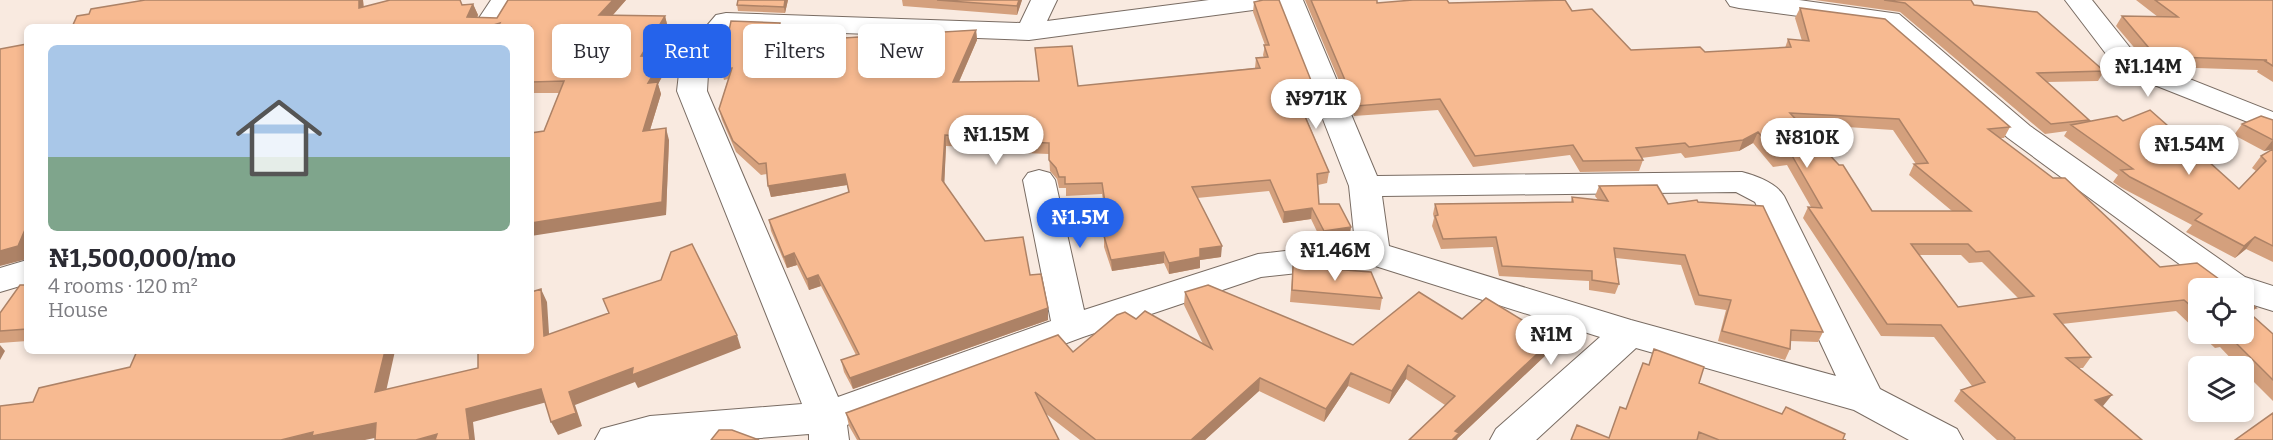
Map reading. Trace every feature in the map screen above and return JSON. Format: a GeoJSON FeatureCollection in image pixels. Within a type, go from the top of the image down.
{"type":"FeatureCollection","features":[{"type":"Feature","properties":{"kind":"street"},"geometry":{"type":"LineString","coordinates":[[489,24],[504,0]]}},
{"type":"Feature","properties":{"kind":"street"},"geometry":{"type":"LineString","coordinates":[[1029,32],[1044,0]]}},
{"type":"Feature","properties":{"kind":"street"},"geometry":{"type":"LineString","coordinates":[[828,428],[692,91],[695,56],[726,21],[1029,32],[1268,0]]}},
{"type":"Feature","properties":{"kind":"street"},"geometry":{"type":"LineString","coordinates":[[1290,0],[1365,186],[1372,253]]}},
{"type":"Feature","properties":{"kind":"street"},"geometry":{"type":"LineString","coordinates":[[1739,0],[1889,20],[2019,132],[2222,278]]}},
{"type":"Feature","properties":{"kind":"street"},"geometry":{"type":"LineString","coordinates":[[2078,0],[2128,64],[2273,123]]}},
{"type":"Feature","properties":{"kind":"street"},"geometry":{"type":"LineString","coordinates":[[1039,180],[1070,328]]}},
{"type":"Feature","properties":{"kind":"street"},"geometry":{"type":"LineString","coordinates":[[1365,186],[1742,182],[1768,196],[1866,399]]}},
{"type":"Feature","properties":{"kind":"street"},"geometry":{"type":"LineString","coordinates":[[615,440],[650,432],[828,428],[1070,328],[1258,266],[1372,253],[1629,333],[1866,399],[1943,440]]}},
{"type":"Feature","properties":{"kind":"street"},"geometry":{"type":"LineString","coordinates":[[0,280],[24,273]]}},
{"type":"Feature","properties":{"kind":"street"},"geometry":{"type":"LineString","coordinates":[[2254,293],[2273,299]]}},
{"type":"Feature","properties":{"kind":"street"},"geometry":{"type":"LineString","coordinates":[[1510,440],[1629,333]]}},
{"type":"Feature","properties":{"kind":"building"},"geometry":{"type":"Polygon","coordinates":[[[145,0],[359,0],[359,8],[390,0],[460,0],[462,5],[473,4],[467,17],[497,18],[508,0],[613,0],[599,15],[665,16],[660,24],[643,24],[641,56],[643,56],[643,78],[651,78],[648,83],[658,82],[643,131],[666,128],[662,202],[534,223],[534,133],[544,131],[564,81],[534,82],[534,24],[73,24],[77,16],[89,14],[91,9],[145,0]]]}},
{"type":"Feature","properties":{"kind":"building"},"geometry":{"type":"Polygon","coordinates":[[[738,0],[785,0],[784,7],[737,5],[738,0]]]}},
{"type":"Feature","properties":{"kind":"building"},"geometry":{"type":"Polygon","coordinates":[[[937,0],[1019,0],[1017,6],[937,0]]]}},
{"type":"Feature","properties":{"kind":"building"},"geometry":{"type":"Polygon","coordinates":[[[1279,0],[1320,103],[1300,105],[1329,172],[1317,174],[1319,204],[1339,204],[1351,227],[1324,231],[1312,208],[1284,212],[1270,180],[1192,187],[1222,246],[1200,249],[1200,257],[1169,263],[1164,252],[1111,260],[1104,236],[1110,235],[1102,183],[1065,184],[1065,177],[1059,177],[1056,168],[1049,160],[1049,143],[995,141],[996,138],[945,135],[942,180],[985,241],[1023,237],[1030,275],[1041,274],[1048,308],[850,378],[841,360],[859,354],[842,320],[818,275],[807,279],[794,253],[784,257],[769,220],[849,192],[845,174],[768,186],[766,163],[759,164],[733,141],[719,109],[729,78],[731,78],[731,21],[780,23],[743,24],[743,78],[846,78],[846,38],[858,37],[858,78],[945,78],[945,32],[976,30],[953,82],[1039,81],[1035,48],[1072,46],[1078,86],[1260,68],[1256,58],[1268,57],[1264,45],[1269,45],[1254,2],[1279,0]]]}},
{"type":"Feature","properties":{"kind":"building"},"geometry":{"type":"Polygon","coordinates":[[[1311,0],[1377,0],[1377,3],[1447,0],[1449,3],[1565,0],[1572,11],[1592,9],[1631,50],[1700,47],[1705,52],[1791,47],[1788,39],[1809,41],[1800,8],[1885,19],[2010,127],[1988,129],[2053,178],[2065,178],[2160,267],[2197,263],[2218,278],[2188,278],[2188,303],[2184,300],[2054,314],[2091,357],[2066,358],[2112,395],[2095,400],[2142,440],[2014,440],[2015,438],[1961,390],[1985,382],[1941,325],[1887,324],[1808,207],[1822,208],[1791,154],[1778,156],[1758,132],[1743,140],[1689,147],[1685,143],[1636,148],[1643,160],[1583,161],[1573,145],[1475,156],[1440,99],[1356,106],[1311,0]],[[1790,113],[1839,165],[1843,165],[1872,211],[1971,211],[1914,164],[1928,163],[1899,119],[1790,113]],[[1911,244],[1958,307],[2034,296],[1989,251],[1976,252],[1968,244],[1911,244]]]}},
{"type":"Feature","properties":{"kind":"building"},"geometry":{"type":"Polygon","coordinates":[[[1884,0],[1971,0],[1974,5],[2037,12],[2104,71],[2037,73],[2089,120],[2051,124],[1905,3],[1884,0]]]}},
{"type":"Feature","properties":{"kind":"building"},"geometry":{"type":"Polygon","coordinates":[[[2155,0],[2273,0],[2273,66],[2265,61],[2267,60],[2173,57],[2149,48],[2122,16],[2178,17],[2155,0]]]}},
{"type":"Feature","properties":{"kind":"building"},"geometry":{"type":"Polygon","coordinates":[[[24,45],[24,232],[18,246],[0,251],[0,49],[24,45]]]}},
{"type":"Feature","properties":{"kind":"building"},"geometry":{"type":"Polygon","coordinates":[[[2150,110],[2185,141],[2175,145],[2209,162],[2239,189],[2266,161],[2261,156],[2273,149],[2273,246],[2255,237],[2244,246],[2195,220],[2202,214],[2130,177],[2121,170],[2133,169],[2071,125],[2117,116],[2123,121],[2150,110]]]}},
{"type":"Feature","properties":{"kind":"building"},"geometry":{"type":"Polygon","coordinates":[[[2261,116],[2273,120],[2273,140],[2242,124],[2261,116]]]}},
{"type":"Feature","properties":{"kind":"building"},"geometry":{"type":"Polygon","coordinates":[[[1657,185],[1668,204],[1697,200],[1698,202],[1763,206],[1823,332],[1791,330],[1790,349],[1722,331],[1731,300],[1699,295],[1685,255],[1614,248],[1619,284],[1592,280],[1592,271],[1502,266],[1496,237],[1443,239],[1435,216],[1438,215],[1435,204],[1573,202],[1572,197],[1608,201],[1599,186],[1657,185]]]}},
{"type":"Feature","properties":{"kind":"building"},"geometry":{"type":"Polygon","coordinates":[[[692,244],[737,335],[632,375],[633,368],[569,392],[576,413],[551,422],[541,389],[466,409],[470,440],[435,440],[437,434],[416,440],[375,440],[376,423],[312,436],[313,432],[281,440],[0,440],[0,406],[33,402],[39,388],[130,367],[136,354],[384,354],[375,392],[478,368],[478,354],[534,354],[534,291],[541,289],[544,336],[609,313],[603,299],[661,280],[671,252],[692,244]]]}},
{"type":"Feature","properties":{"kind":"building"},"geometry":{"type":"Polygon","coordinates":[[[1293,266],[1371,272],[1382,298],[1292,290],[1293,266]]]}},
{"type":"Feature","properties":{"kind":"building"},"geometry":{"type":"Polygon","coordinates":[[[20,285],[24,285],[24,329],[0,331],[0,313],[20,285]]]}},
{"type":"Feature","properties":{"kind":"building"},"geometry":{"type":"Polygon","coordinates":[[[1208,285],[1353,345],[1419,292],[1462,319],[1486,298],[1553,339],[1455,431],[1459,433],[1452,440],[1409,440],[1455,396],[1408,365],[1392,391],[1351,373],[1326,409],[1260,378],[1191,440],[1096,440],[1035,392],[1059,440],[860,440],[846,413],[1058,335],[1073,352],[1117,315],[1125,312],[1136,319],[1145,311],[1212,349],[1185,292],[1208,285]]]}},
{"type":"Feature","properties":{"kind":"building"},"geometry":{"type":"Polygon","coordinates":[[[2254,317],[2273,334],[2273,380],[2254,361],[2254,356],[2249,356],[2237,344],[2254,344],[2254,317]]]}},
{"type":"Feature","properties":{"kind":"building"},"geometry":{"type":"Polygon","coordinates":[[[1654,349],[1704,367],[1699,383],[1782,414],[1786,407],[1845,434],[1843,439],[1846,440],[1719,440],[1699,432],[1697,440],[1571,440],[1577,425],[1609,438],[1620,407],[1626,409],[1643,363],[1649,365],[1654,349]]]}},
{"type":"Feature","properties":{"kind":"building"},"geometry":{"type":"Polygon","coordinates":[[[2273,413],[2273,440],[2235,440],[2273,413]]]}},
{"type":"Feature","properties":{"kind":"building"},"geometry":{"type":"Polygon","coordinates":[[[719,430],[732,430],[759,440],[711,440],[719,430]]]}}]}
